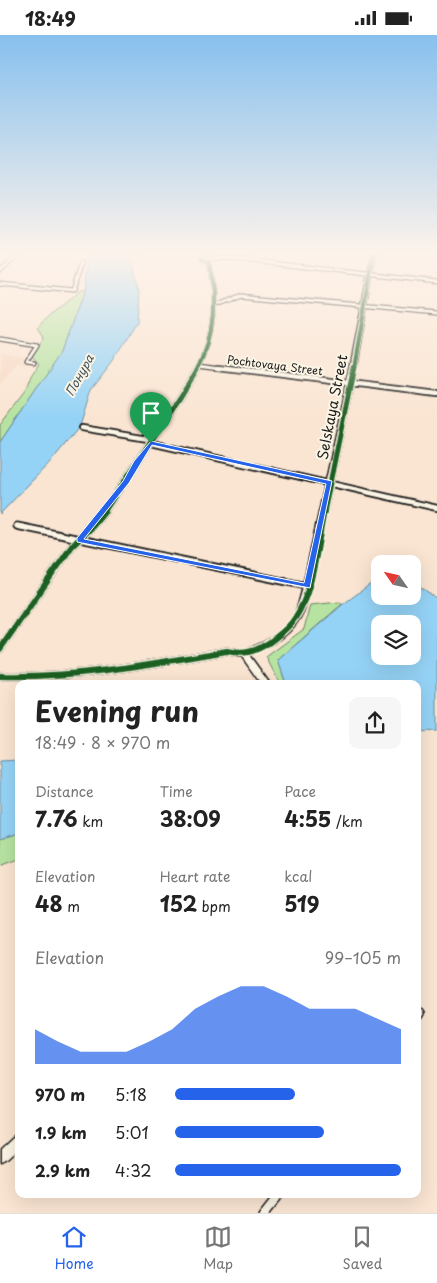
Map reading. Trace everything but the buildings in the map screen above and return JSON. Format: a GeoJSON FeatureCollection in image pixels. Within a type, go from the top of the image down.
{"type":"FeatureCollection","features":[{"type":"Feature","properties":{"kind":"street"},"geometry":{"type":"LineString","coordinates":[[0,649],[72,546],[126,482],[137,461],[151,443],[199,364],[212,330],[215,308]]}},
{"type":"Feature","properties":{"kind":"street","name":"Selskaya Street"},"geometry":{"type":"LineString","coordinates":[[244,654],[260,649],[290,624],[296,617],[308,587],[364,308]]}},
{"type":"Feature","properties":{"kind":"street"},"geometry":{"type":"LineString","coordinates":[[385,308],[437,313]]}},
{"type":"Feature","properties":{"kind":"street"},"geometry":{"type":"LineString","coordinates":[[0,339],[37,345],[26,362],[34,363]]}},
{"type":"Feature","properties":{"kind":"street","name":"Pochtovaya Street"},"geometry":{"type":"LineString","coordinates":[[199,364],[437,394]]}},
{"type":"Feature","properties":{"kind":"street"},"geometry":{"type":"LineString","coordinates":[[82,427],[148,439],[151,443],[437,508]]}},
{"type":"Feature","properties":{"kind":"street"},"geometry":{"type":"LineString","coordinates":[[17,526],[308,587]]}},
{"type":"Feature","properties":{"kind":"street"},"geometry":{"type":"LineString","coordinates":[[0,676],[32,678],[92,674],[227,651],[244,654],[263,680]]}},
{"type":"Feature","properties":{"kind":"street"},"geometry":{"type":"LineString","coordinates":[[0,1158],[15,1143]]}},
{"type":"Feature","properties":{"kind":"street"},"geometry":{"type":"LineString","coordinates":[[265,1213],[277,1198]]}},
{"type":"Feature","properties":{"kind":"shaded area"},"geometry":{"type":"Polygon","coordinates":[[[0,354],[23,358],[19,364],[28,365],[27,367],[17,365],[0,384],[0,354]]]}},
{"type":"Feature","properties":{"kind":"green space"},"geometry":{"type":"Polygon","coordinates":[[[58,308],[77,308],[62,351],[0,442],[0,425],[25,392],[31,376],[39,364],[32,356],[44,337],[38,327],[58,308]]]}},
{"type":"Feature","properties":{"kind":"green space"},"geometry":{"type":"Polygon","coordinates":[[[340,602],[342,604],[278,660],[285,680],[278,680],[266,657],[304,629],[310,605],[340,602]]]}},
{"type":"Feature","properties":{"kind":"green space"},"geometry":{"type":"Polygon","coordinates":[[[15,834],[15,860],[0,866],[0,839],[15,834]]]}},
{"type":"Feature","properties":{"kind":"water","name":"Понура"},"geometry":{"type":"Polygon","coordinates":[[[77,308],[138,308],[137,322],[113,362],[91,390],[80,426],[53,459],[0,514],[0,442],[62,351],[77,308]]]}},
{"type":"Feature","properties":{"kind":"water"},"geometry":{"type":"Polygon","coordinates":[[[371,584],[371,605],[421,605],[421,587],[437,599],[437,731],[421,732],[421,680],[285,680],[278,660],[342,605],[371,584]]]}},
{"type":"Feature","properties":{"kind":"water"},"geometry":{"type":"Polygon","coordinates":[[[15,760],[15,834],[0,839],[0,761],[15,760]]]}},
{"type":"Feature","properties":{"kind":"cycle path"},"geometry":{"type":"LineString","coordinates":[[0,649],[72,546],[91,528],[108,507],[191,380],[207,346],[212,330],[214,308]]}},
{"type":"Feature","properties":{"kind":"cycle path"},"geometry":{"type":"LineString","coordinates":[[0,676],[29,677],[86,674],[227,651],[240,654],[248,653],[272,640],[288,627],[297,616],[303,603],[314,560],[365,308]]}},
{"type":"Feature","properties":{"kind":"route"},"geometry":{"type":"LineString","coordinates":[[151,443],[330,483],[308,587],[79,540],[126,482],[137,461],[151,443]]}}]}
